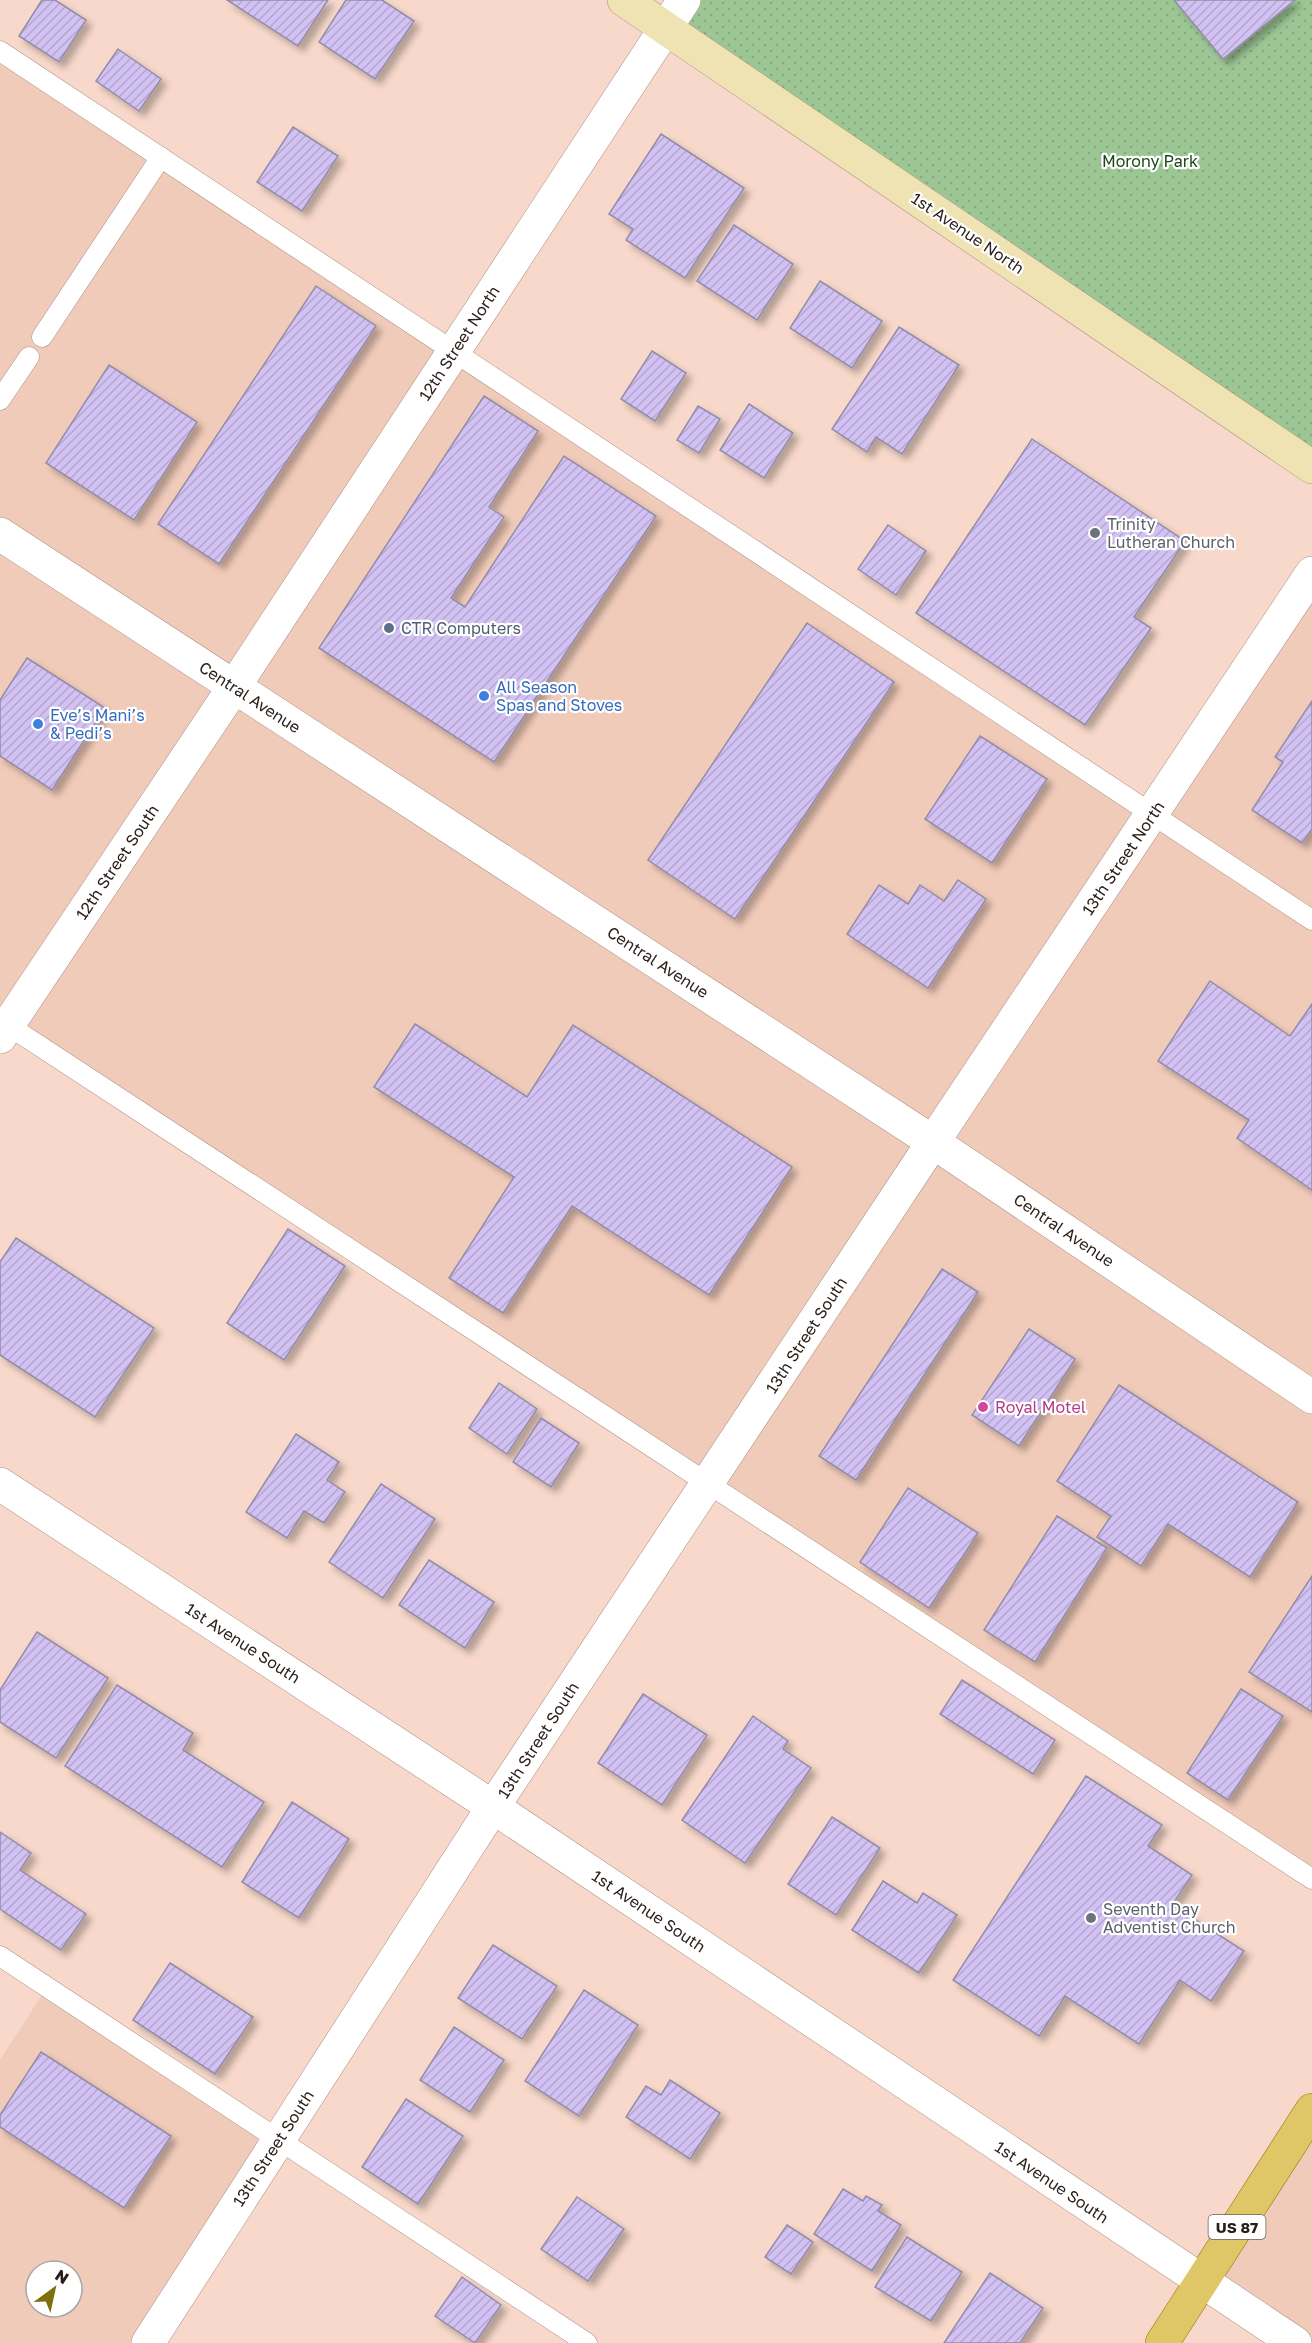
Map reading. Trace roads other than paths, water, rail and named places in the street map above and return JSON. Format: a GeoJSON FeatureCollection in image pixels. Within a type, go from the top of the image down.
{"type":"FeatureCollection","features":[{"type":"Feature","properties":{"kind":"main road","name":"1st Avenue North"},"geometry":{"type":"LineString","coordinates":[[624,0],[1312,467]]}},
{"type":"Feature","properties":{"kind":"main road","name":"US 87"},"geometry":{"type":"LineString","coordinates":[[1162,2343],[1312,2110]]}},
{"type":"Feature","properties":{"kind":"street","name":"12th Street North"},"geometry":{"type":"LineString","coordinates":[[234,687],[684,0]]}},
{"type":"Feature","properties":{"kind":"street","name":"Central Avenue"},"geometry":{"type":"LineString","coordinates":[[0,534],[933,1142],[1312,1397]]}},
{"type":"Feature","properties":{"kind":"street","name":"13th Street North"},"geometry":{"type":"LineString","coordinates":[[933,1142],[1312,573]]}},
{"type":"Feature","properties":{"kind":"street","name":"12th Street South"},"geometry":{"type":"LineString","coordinates":[[3,1027],[234,687]]}},
{"type":"Feature","properties":{"kind":"street","name":"13th Street South"},"geometry":{"type":"LineString","coordinates":[[148,2343],[493,1807],[933,1142]]}},
{"type":"Feature","properties":{"kind":"street","name":"1st Avenue South"},"geometry":{"type":"LineString","coordinates":[[0,1484],[493,1807],[1295,2343]]}},
{"type":"Feature","properties":{"kind":"lane"},"geometry":{"type":"LineString","coordinates":[[0,51],[1312,920]]}},
{"type":"Feature","properties":{"kind":"lane"},"geometry":{"type":"LineString","coordinates":[[42,337],[161,157]]}},
{"type":"Feature","properties":{"kind":"lane"},"geometry":{"type":"LineString","coordinates":[[0,400],[28,357]]}},
{"type":"Feature","properties":{"kind":"lane"},"geometry":{"type":"LineString","coordinates":[[3,1027],[708,1483],[1312,1879]]}},
{"type":"Feature","properties":{"kind":"lane"},"geometry":{"type":"LineString","coordinates":[[0,1956],[587,2343]]}},
{"type":"Feature","properties":{"kind":"place","name":"Trinity Lutheran Church"},"geometry":{"type":"Point","coordinates":[1095,533]}},
{"type":"Feature","properties":{"kind":"place","name":"CTR Computers"},"geometry":{"type":"Point","coordinates":[389,628]}},
{"type":"Feature","properties":{"kind":"place","name":"All Season Spas and Stoves"},"geometry":{"type":"Point","coordinates":[484,696]}},
{"type":"Feature","properties":{"kind":"place","name":"Eve’s Mani’s & Pedi’s"},"geometry":{"type":"Point","coordinates":[38,724]}},
{"type":"Feature","properties":{"kind":"place","name":"Royal Motel"},"geometry":{"type":"Point","coordinates":[983,1407]}},
{"type":"Feature","properties":{"kind":"place","name":"Seventh Day Adventist Church"},"geometry":{"type":"Point","coordinates":[1091,1918]}},
{"type":"Feature","properties":{"kind":"park label","name":"Morony Park"},"geometry":{"type":"Point","coordinates":[1150,161]}}]}
